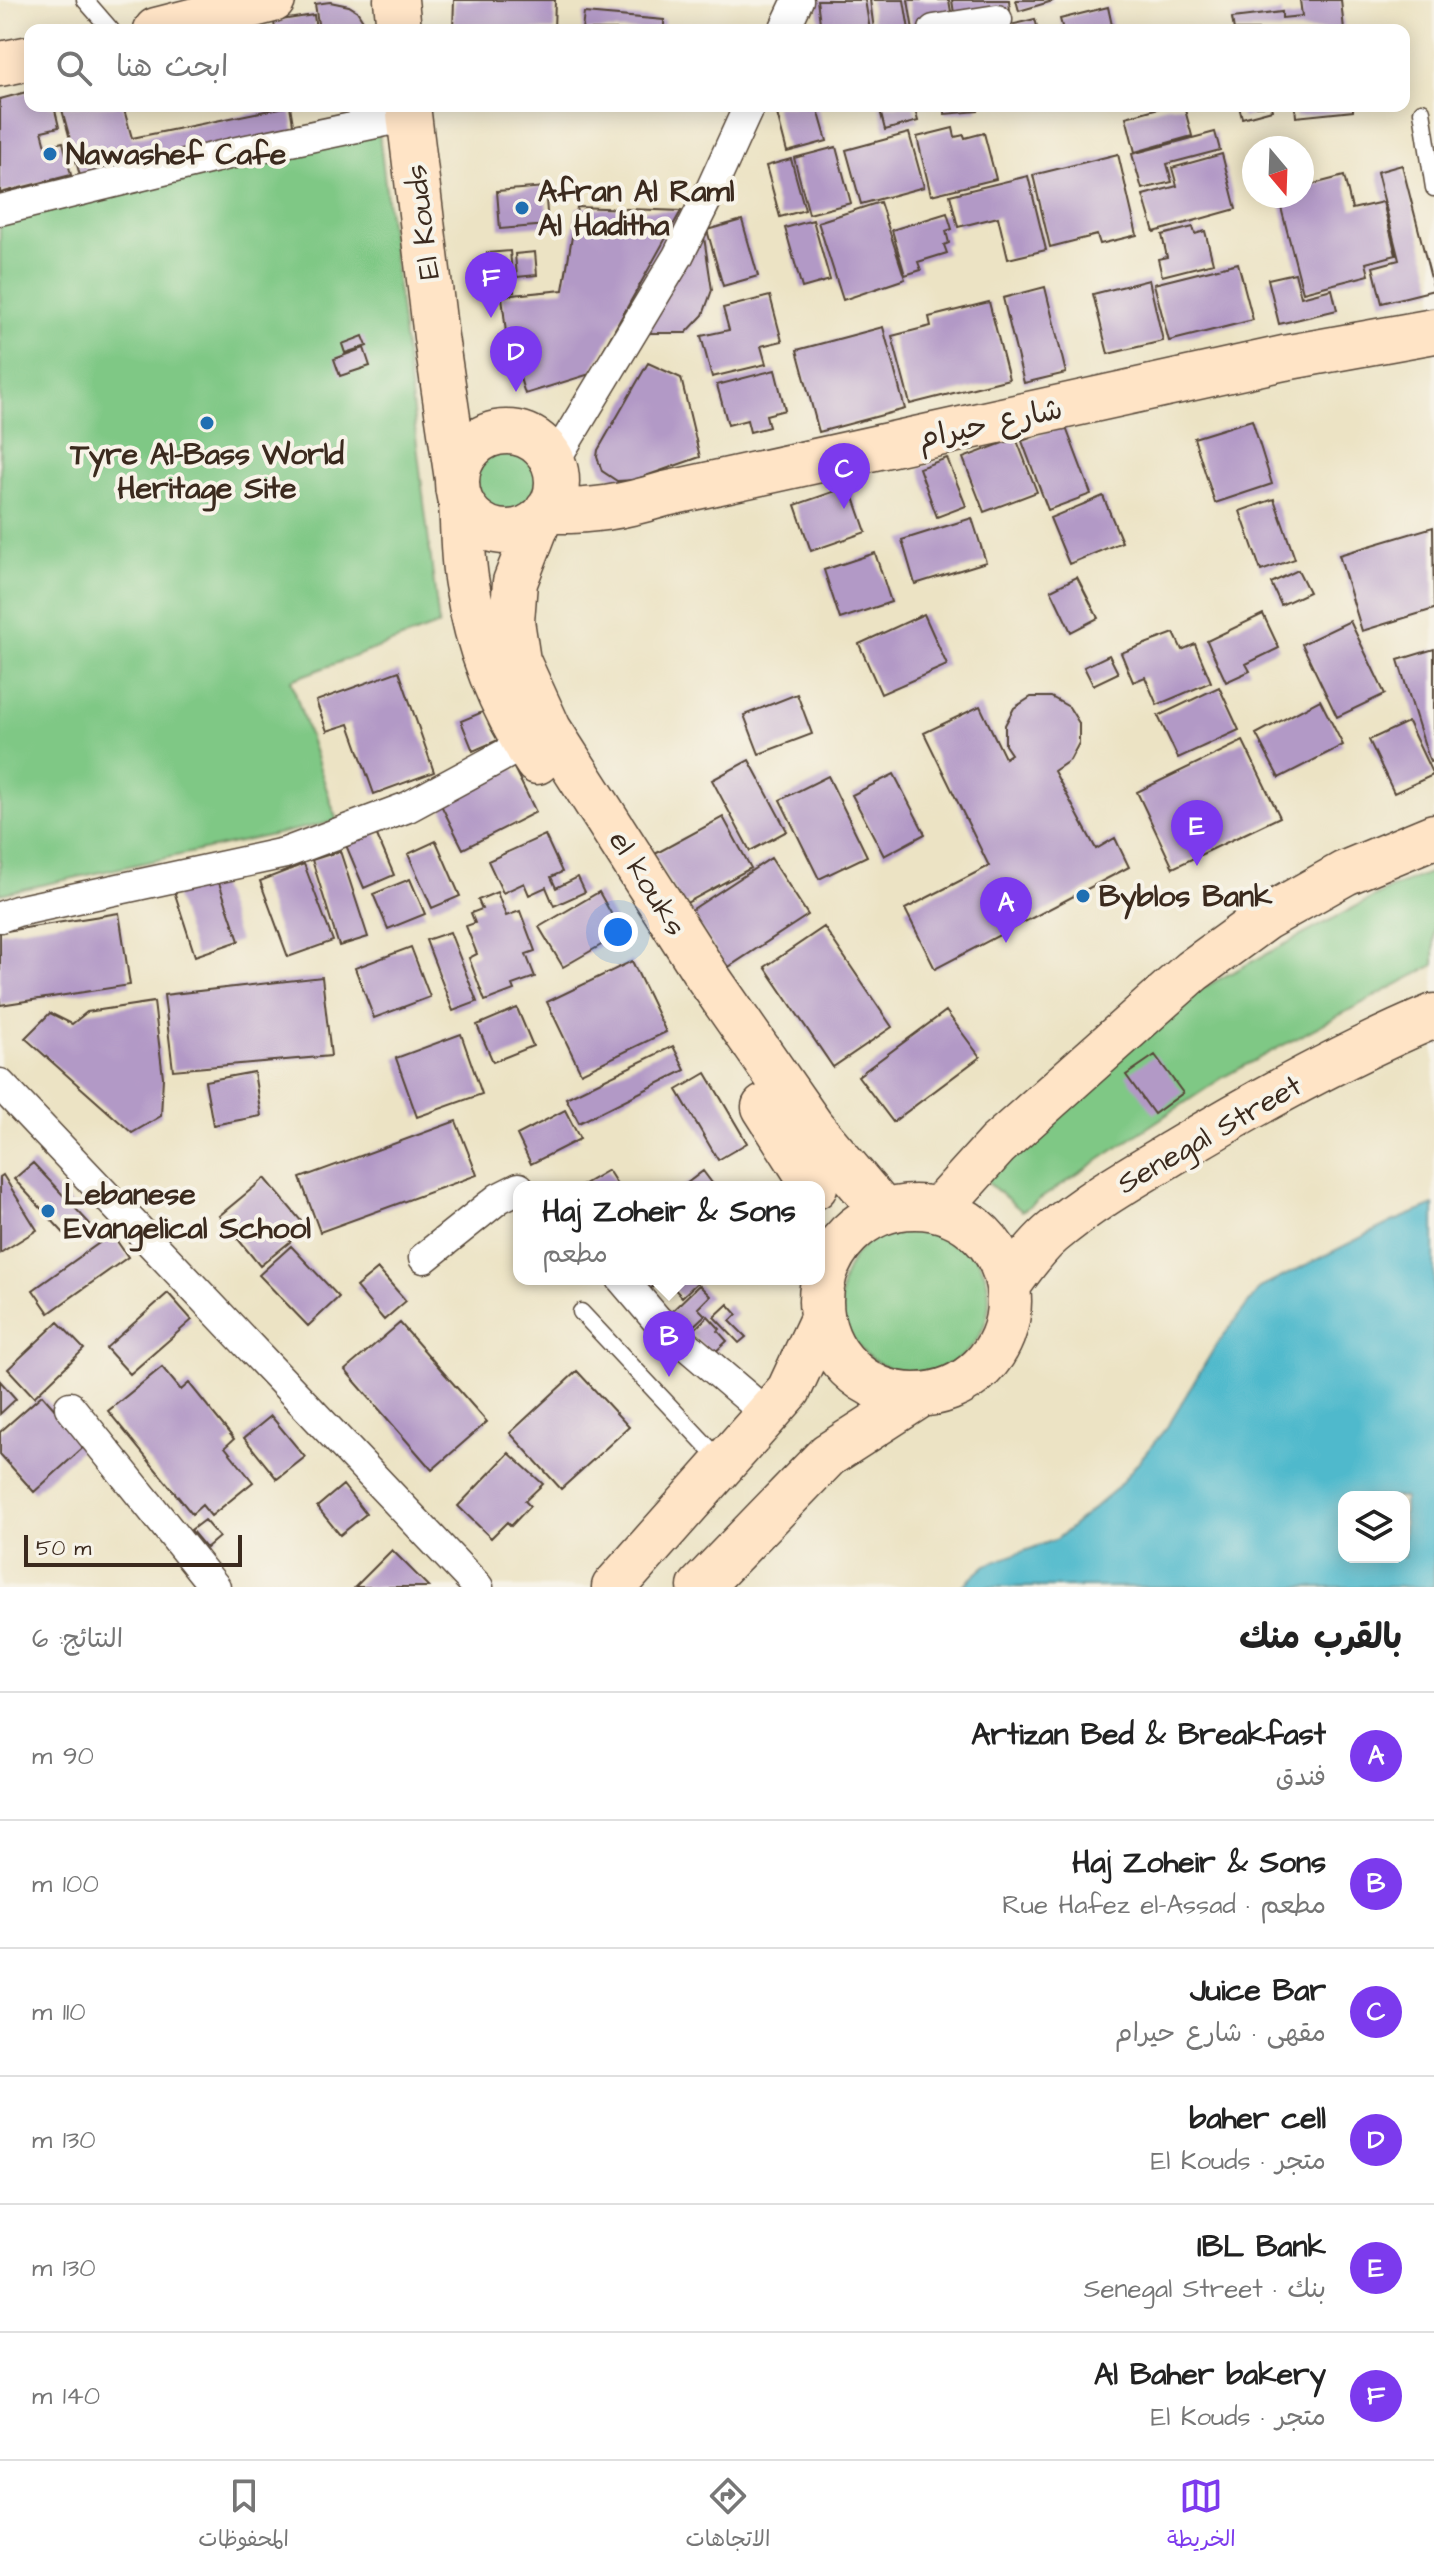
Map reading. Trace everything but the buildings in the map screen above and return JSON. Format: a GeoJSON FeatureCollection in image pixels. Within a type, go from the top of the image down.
{"type":"FeatureCollection","features":[{"type":"Feature","properties":{"kind":"main road"},"geometry":{"type":"LineString","coordinates":[[179,24],[273,0]]}},
{"type":"Feature","properties":{"kind":"main road"},"geometry":{"type":"LineString","coordinates":[[396,0],[398,24]]}},
{"type":"Feature","properties":{"kind":"main road"},"geometry":{"type":"LineString","coordinates":[[0,64],[24,59]]}},
{"type":"Feature","properties":{"kind":"main road","name":"El Kouds"},"geometry":{"type":"LineString","coordinates":[[408,112],[459,491]]}},
{"type":"Feature","properties":{"kind":"main road","name":"شارع حيرام"},"geometry":{"type":"LineString","coordinates":[[543,516],[625,506],[665,494],[1284,358],[1434,331]]}},
{"type":"Feature","properties":{"kind":"main road"},"geometry":{"type":"LineString","coordinates":[[436,337],[464,386],[502,432]]}},
{"type":"Feature","properties":{"kind":"main road"},"geometry":{"type":"LineString","coordinates":[[502,432],[523,435],[541,445],[553,463],[557,480],[555,496],[543,516],[524,529],[506,532],[488,529],[472,519],[459,491],[461,462],[471,447],[485,437],[502,432]]}},
{"type":"Feature","properties":{"kind":"main road","name":"el kouks"},"geometry":{"type":"LineString","coordinates":[[459,491],[466,583],[481,651],[502,702],[537,737],[812,1127],[884,1212]]}},
{"type":"Feature","properties":{"kind":"main road","name":"el kouks"},"geometry":{"type":"LineString","coordinates":[[543,516],[515,582],[512,621],[518,661],[537,737],[811,1181]]}},
{"type":"Feature","properties":{"kind":"main road"},"geometry":{"type":"LineString","coordinates":[[939,1209],[997,1145],[1192,971],[1265,918],[1332,880],[1434,836]]}},
{"type":"Feature","properties":{"kind":"main road","name":"Senegal Street"},"geometry":{"type":"LineString","coordinates":[[1008,1286],[1051,1234],[1109,1191],[1309,1076],[1434,1016]]}},
{"type":"Feature","properties":{"kind":"main road"},"geometry":{"type":"LineString","coordinates":[[825,1204],[845,1237]]}},
{"type":"Feature","properties":{"kind":"main road"},"geometry":{"type":"LineString","coordinates":[[823,1285],[822,1319],[834,1351],[857,1376],[887,1391],[921,1395],[952,1388],[978,1371],[998,1346],[1008,1317],[1008,1286],[1000,1259],[985,1237],[964,1220],[939,1209],[911,1206],[884,1212],[863,1222],[845,1237],[825,1272]]}},
{"type":"Feature","properties":{"kind":"main road"},"geometry":{"type":"LineString","coordinates":[[614,1587],[789,1390],[822,1319]]}},
{"type":"Feature","properties":{"kind":"main road"},"geometry":{"type":"LineString","coordinates":[[700,1587],[828,1455],[921,1395]]}},
{"type":"Feature","properties":{"kind":"street"},"geometry":{"type":"LineString","coordinates":[[787,24],[798,0]]}},
{"type":"Feature","properties":{"kind":"street"},"geometry":{"type":"LineString","coordinates":[[972,24],[997,20]]}},
{"type":"Feature","properties":{"kind":"street"},"geometry":{"type":"LineString","coordinates":[[0,210],[404,112]]}},
{"type":"Feature","properties":{"kind":"street"},"geometry":{"type":"LineString","coordinates":[[553,463],[678,256],[746,112]]}},
{"type":"Feature","properties":{"kind":"street"},"geometry":{"type":"LineString","coordinates":[[0,917],[285,853],[408,807],[537,737]]}},
{"type":"Feature","properties":{"kind":"street"},"geometry":{"type":"LineString","coordinates":[[0,1084],[478,1587]]}},
{"type":"Feature","properties":{"kind":"street"},"geometry":{"type":"LineString","coordinates":[[424,1258],[499,1198],[513,1191]]}},
{"type":"Feature","properties":{"kind":"street"},"geometry":{"type":"LineString","coordinates":[[627,1285],[657,1320],[768,1415]]}},
{"type":"Feature","properties":{"kind":"street"},"geometry":{"type":"LineString","coordinates":[[70,1407],[215,1587]]}},
{"type":"Feature","properties":{"kind":"lane"},"geometry":{"type":"LineString","coordinates":[[85,0],[106,24]]}},
{"type":"Feature","properties":{"kind":"lane"},"geometry":{"type":"LineString","coordinates":[[1422,111],[1434,188]]}},
{"type":"Feature","properties":{"kind":"lane"},"geometry":{"type":"LineString","coordinates":[[581,1312],[725,1465]]}},
{"type":"Feature","properties":{"kind":"green space","name":"Tyre Al-Bass World Heritage Site"},"geometry":{"type":"Polygon","coordinates":[[[379,134],[439,625],[291,680],[337,821],[0,894],[0,221],[379,134]]]}},
{"type":"Feature","properties":{"kind":"green space"},"geometry":{"type":"Polygon","coordinates":[[[507,450],[518,452],[528,459],[535,469],[535,491],[528,501],[518,508],[507,510],[496,508],[486,501],[479,491],[477,480],[479,469],[486,459],[496,452],[507,450]]]}},
{"type":"Feature","properties":{"kind":"green space"},"geometry":{"type":"Polygon","coordinates":[[[1434,871],[1434,965],[1225,1076],[1022,1211],[981,1177],[1195,992],[1391,888],[1434,871]]]}},
{"type":"Feature","properties":{"kind":"green space"},"geometry":{"type":"Polygon","coordinates":[[[915,1225],[943,1231],[967,1247],[983,1271],[989,1299],[983,1327],[967,1351],[943,1367],[915,1373],[887,1367],[863,1351],[847,1327],[841,1299],[847,1271],[863,1247],[887,1231],[915,1225]]]}},
{"type":"Feature","properties":{"kind":"water"},"geometry":{"type":"Polygon","coordinates":[[[1434,1205],[1434,1587],[961,1587],[986,1565],[1057,1539],[1116,1489],[1167,1427],[1215,1347],[1260,1288],[1392,1222],[1434,1205]]]}},
{"type":"Feature","properties":{"kind":"place","name":"Nawashef Cafe"},"geometry":{"type":"Point","coordinates":[50,154]}},
{"type":"Feature","properties":{"kind":"place","name":"Afran Al Raml Al Haditha"},"geometry":{"type":"Point","coordinates":[522,208]}},
{"type":"Feature","properties":{"kind":"place","name":"Al Baher bakery"},"geometry":{"type":"Point","coordinates":[491,318]}},
{"type":"Feature","properties":{"kind":"place","name":"baher cell"},"geometry":{"type":"Point","coordinates":[516,392]}},
{"type":"Feature","properties":{"kind":"place","name":"Tyre Al-Bass World Heritage Site"},"geometry":{"type":"Point","coordinates":[207,423]}},
{"type":"Feature","properties":{"kind":"place","name":"Juice Bar"},"geometry":{"type":"Point","coordinates":[844,509]}},
{"type":"Feature","properties":{"kind":"place","name":"IBL Bank"},"geometry":{"type":"Point","coordinates":[1197,866]}},
{"type":"Feature","properties":{"kind":"place","name":"Byblos Bank"},"geometry":{"type":"Point","coordinates":[1083,896]}},
{"type":"Feature","properties":{"kind":"place","name":"Artizan Bed & Breakfast"},"geometry":{"type":"Point","coordinates":[1006,943]}},
{"type":"Feature","properties":{"kind":"place","name":"Lebanese Evangelical School"},"geometry":{"type":"Point","coordinates":[48,1211]}},
{"type":"Feature","properties":{"kind":"place","name":"Haj Zoheir & Sons"},"geometry":{"type":"Point","coordinates":[669,1377]}}]}
